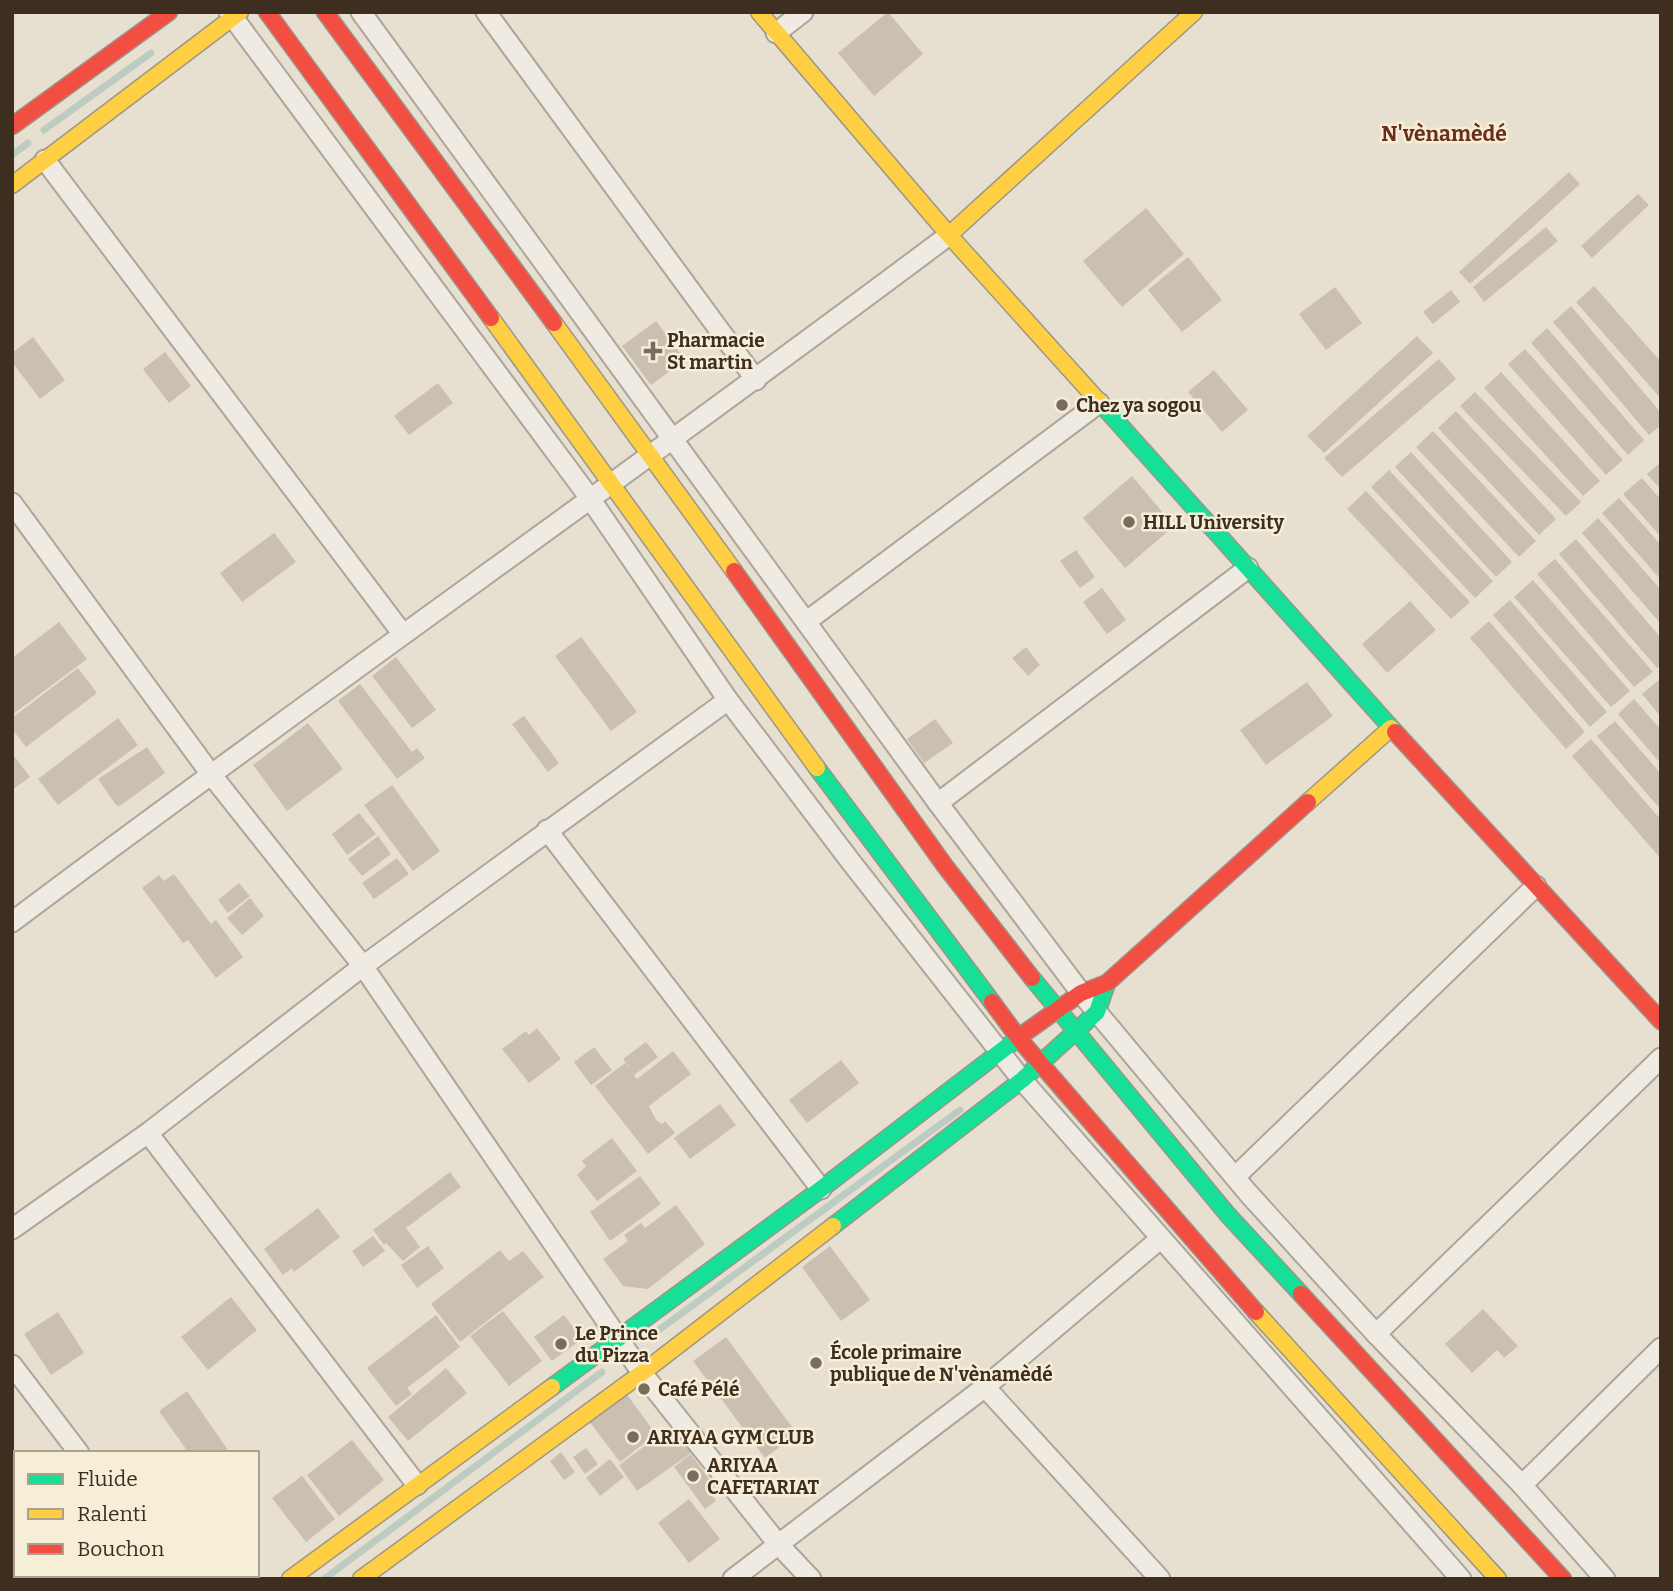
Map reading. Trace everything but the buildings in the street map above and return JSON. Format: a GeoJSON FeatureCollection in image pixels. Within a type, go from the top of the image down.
{"type":"FeatureCollection","features":[{"type":"Feature","properties":{"kind":"street"},"geometry":{"type":"LineString","coordinates":[[14,121],[169,12]]}},
{"type":"Feature","properties":{"kind":"street"},"geometry":{"type":"LineString","coordinates":[[267,12],[612,482],[738,661],[1020,1040],[1199,1249],[1498,1579]]}},
{"type":"Feature","properties":{"kind":"street"},"geometry":{"type":"LineString","coordinates":[[325,12],[651,455],[945,866],[1056,1009],[1228,1215],[1563,1579]]}},
{"type":"Feature","properties":{"kind":"street"},"geometry":{"type":"LineString","coordinates":[[361,12],[937,803],[1081,993],[1235,1177],[1376,1334],[1522,1485],[1605,1579]]}},
{"type":"Feature","properties":{"kind":"street"},"geometry":{"type":"LineString","coordinates":[[486,12],[756,380]]}},
{"type":"Feature","properties":{"kind":"street"},"geometry":{"type":"LineString","coordinates":[[759,12],[949,235],[1099,403],[1391,728],[1661,1021]]}},
{"type":"Feature","properties":{"kind":"street"},"geometry":{"type":"LineString","coordinates":[[776,33],[803,12]]}},
{"type":"Feature","properties":{"kind":"street"},"geometry":{"type":"LineString","coordinates":[[12,922],[210,773],[589,497],[756,380],[949,235],[1194,12]]}},
{"type":"Feature","properties":{"kind":"street"},"geometry":{"type":"LineString","coordinates":[[12,185],[234,14],[589,497],[728,700],[850,862],[1022,1080],[1461,1579]]}},
{"type":"Feature","properties":{"kind":"street"},"geometry":{"type":"LineString","coordinates":[[45,160],[402,633]]}},
{"type":"Feature","properties":{"kind":"street"},"geometry":{"type":"LineString","coordinates":[[807,621],[1099,403]]}},
{"type":"Feature","properties":{"kind":"street"},"geometry":{"type":"LineString","coordinates":[[12,503],[210,773],[363,966],[642,1373],[778,1545],[811,1579]]}},
{"type":"Feature","properties":{"kind":"street"},"geometry":{"type":"LineString","coordinates":[[937,803],[1248,568]]}},
{"type":"Feature","properties":{"kind":"street"},"geometry":{"type":"LineString","coordinates":[[12,1229],[148,1133],[363,966],[728,700]]}},
{"type":"Feature","properties":{"kind":"street"},"geometry":{"type":"LineString","coordinates":[[290,1579],[821,1189],[1002,1054],[1056,1009],[1081,993],[1107,983],[1391,728]]}},
{"type":"Feature","properties":{"kind":"street"},"geometry":{"type":"LineString","coordinates":[[547,830],[821,1189]]}},
{"type":"Feature","properties":{"kind":"street"},"geometry":{"type":"LineString","coordinates":[[1235,1177],[1536,886]]}},
{"type":"Feature","properties":{"kind":"street"},"geometry":{"type":"LineString","coordinates":[[361,1579],[642,1373],[1041,1065],[1097,1012],[1107,983]]}},
{"type":"Feature","properties":{"kind":"street"},"geometry":{"type":"LineString","coordinates":[[1376,1334],[1661,1058]]}},
{"type":"Feature","properties":{"kind":"street"},"geometry":{"type":"LineString","coordinates":[[148,1133],[416,1485]]}},
{"type":"Feature","properties":{"kind":"street"},"geometry":{"type":"LineString","coordinates":[[733,1579],[985,1387],[1160,1239]]}},
{"type":"Feature","properties":{"kind":"street"},"geometry":{"type":"LineString","coordinates":[[1522,1485],[1661,1348]]}},
{"type":"Feature","properties":{"kind":"street"},"geometry":{"type":"LineString","coordinates":[[12,1365],[77,1451]]}},
{"type":"Feature","properties":{"kind":"street"},"geometry":{"type":"LineString","coordinates":[[985,1387],[1160,1579]]}},
{"type":"Feature","properties":{"kind":"waterway"},"geometry":{"type":"LineString","coordinates":[[44,130],[151,53]]}},
{"type":"Feature","properties":{"kind":"waterway"},"geometry":{"type":"LineString","coordinates":[[12,155],[28,143]]}},
{"type":"Feature","properties":{"kind":"waterway"},"geometry":{"type":"LineString","coordinates":[[656,1332],[960,1110]]}},
{"type":"Feature","properties":{"kind":"waterway"},"geometry":{"type":"LineString","coordinates":[[324,1579],[602,1372]]}},
{"type":"Feature","properties":{"kind":"traffic: fast"},"geometry":{"type":"LineString","coordinates":[[1102,405],[1395,732]]}},
{"type":"Feature","properties":{"kind":"traffic: fast"},"geometry":{"type":"LineString","coordinates":[[817,768],[992,1002]]}},
{"type":"Feature","properties":{"kind":"traffic: fast"},"geometry":{"type":"LineString","coordinates":[[1032,978],[1228,1215],[1301,1294]]}},
{"type":"Feature","properties":{"kind":"traffic: fast"},"geometry":{"type":"LineString","coordinates":[[833,1226],[1022,1080],[1097,1012],[1107,983]]}},
{"type":"Feature","properties":{"kind":"traffic: fast"},"geometry":{"type":"LineString","coordinates":[[552,1387],[821,1189],[1026,1032]]}},
{"type":"Feature","properties":{"kind":"traffic: slow"},"geometry":{"type":"LineString","coordinates":[[12,185],[240,12]]}},
{"type":"Feature","properties":{"kind":"traffic: slow"},"geometry":{"type":"LineString","coordinates":[[759,12],[949,235],[1102,405]]}},
{"type":"Feature","properties":{"kind":"traffic: slow"},"geometry":{"type":"LineString","coordinates":[[949,235],[1194,12]]}},
{"type":"Feature","properties":{"kind":"traffic: slow"},"geometry":{"type":"LineString","coordinates":[[491,318],[817,768]]}},
{"type":"Feature","properties":{"kind":"traffic: slow"},"geometry":{"type":"LineString","coordinates":[[554,323],[734,571]]}},
{"type":"Feature","properties":{"kind":"traffic: slow"},"geometry":{"type":"LineString","coordinates":[[1308,802],[1391,728]]}},
{"type":"Feature","properties":{"kind":"traffic: slow"},"geometry":{"type":"LineString","coordinates":[[361,1579],[642,1373],[833,1226]]}},
{"type":"Feature","properties":{"kind":"traffic: slow"},"geometry":{"type":"LineString","coordinates":[[1256,1312],[1498,1579]]}},
{"type":"Feature","properties":{"kind":"traffic: slow"},"geometry":{"type":"LineString","coordinates":[[290,1579],[552,1387]]}},
{"type":"Feature","properties":{"kind":"traffic: jam"},"geometry":{"type":"LineString","coordinates":[[12,126],[169,12]]}},
{"type":"Feature","properties":{"kind":"traffic: jam"},"geometry":{"type":"LineString","coordinates":[[267,12],[491,318]]}},
{"type":"Feature","properties":{"kind":"traffic: jam"},"geometry":{"type":"LineString","coordinates":[[325,12],[554,323]]}},
{"type":"Feature","properties":{"kind":"traffic: jam"},"geometry":{"type":"LineString","coordinates":[[734,571],[945,866],[1032,978]]}},
{"type":"Feature","properties":{"kind":"traffic: jam"},"geometry":{"type":"LineString","coordinates":[[1395,732],[1661,1021]]}},
{"type":"Feature","properties":{"kind":"traffic: jam"},"geometry":{"type":"LineString","coordinates":[[1026,1032],[1081,993],[1107,983],[1308,802]]}},
{"type":"Feature","properties":{"kind":"traffic: jam"},"geometry":{"type":"LineString","coordinates":[[992,1002],[1020,1040],[1256,1312]]}},
{"type":"Feature","properties":{"kind":"traffic: jam"},"geometry":{"type":"LineString","coordinates":[[1301,1294],[1563,1579]]}},
{"type":"Feature","properties":{"kind":"place","name":"Pharmacie St martin"},"geometry":{"type":"Point","coordinates":[653,351]}},
{"type":"Feature","properties":{"kind":"place","name":"Chez ya sogou"},"geometry":{"type":"Point","coordinates":[1062,405]}},
{"type":"Feature","properties":{"kind":"place","name":"HILL University"},"geometry":{"type":"Point","coordinates":[1129,522]}},
{"type":"Feature","properties":{"kind":"place","name":"Le Prince du Pizza"},"geometry":{"type":"Point","coordinates":[561,1344]}},
{"type":"Feature","properties":{"kind":"place","name":"École primaire publique de N'vènamèdé"},"geometry":{"type":"Point","coordinates":[816,1363]}},
{"type":"Feature","properties":{"kind":"place","name":"Café Pélé"},"geometry":{"type":"Point","coordinates":[644,1389]}},
{"type":"Feature","properties":{"kind":"place","name":"ARIYAA GYM CLUB"},"geometry":{"type":"Point","coordinates":[633,1437]}},
{"type":"Feature","properties":{"kind":"place","name":"ARIYAA CAFETARIAT"},"geometry":{"type":"Point","coordinates":[693,1476]}},
{"type":"Feature","properties":{"kind":"district","name":"N'vènamèdé"},"geometry":{"type":"Point","coordinates":[1444,134]}}]}
